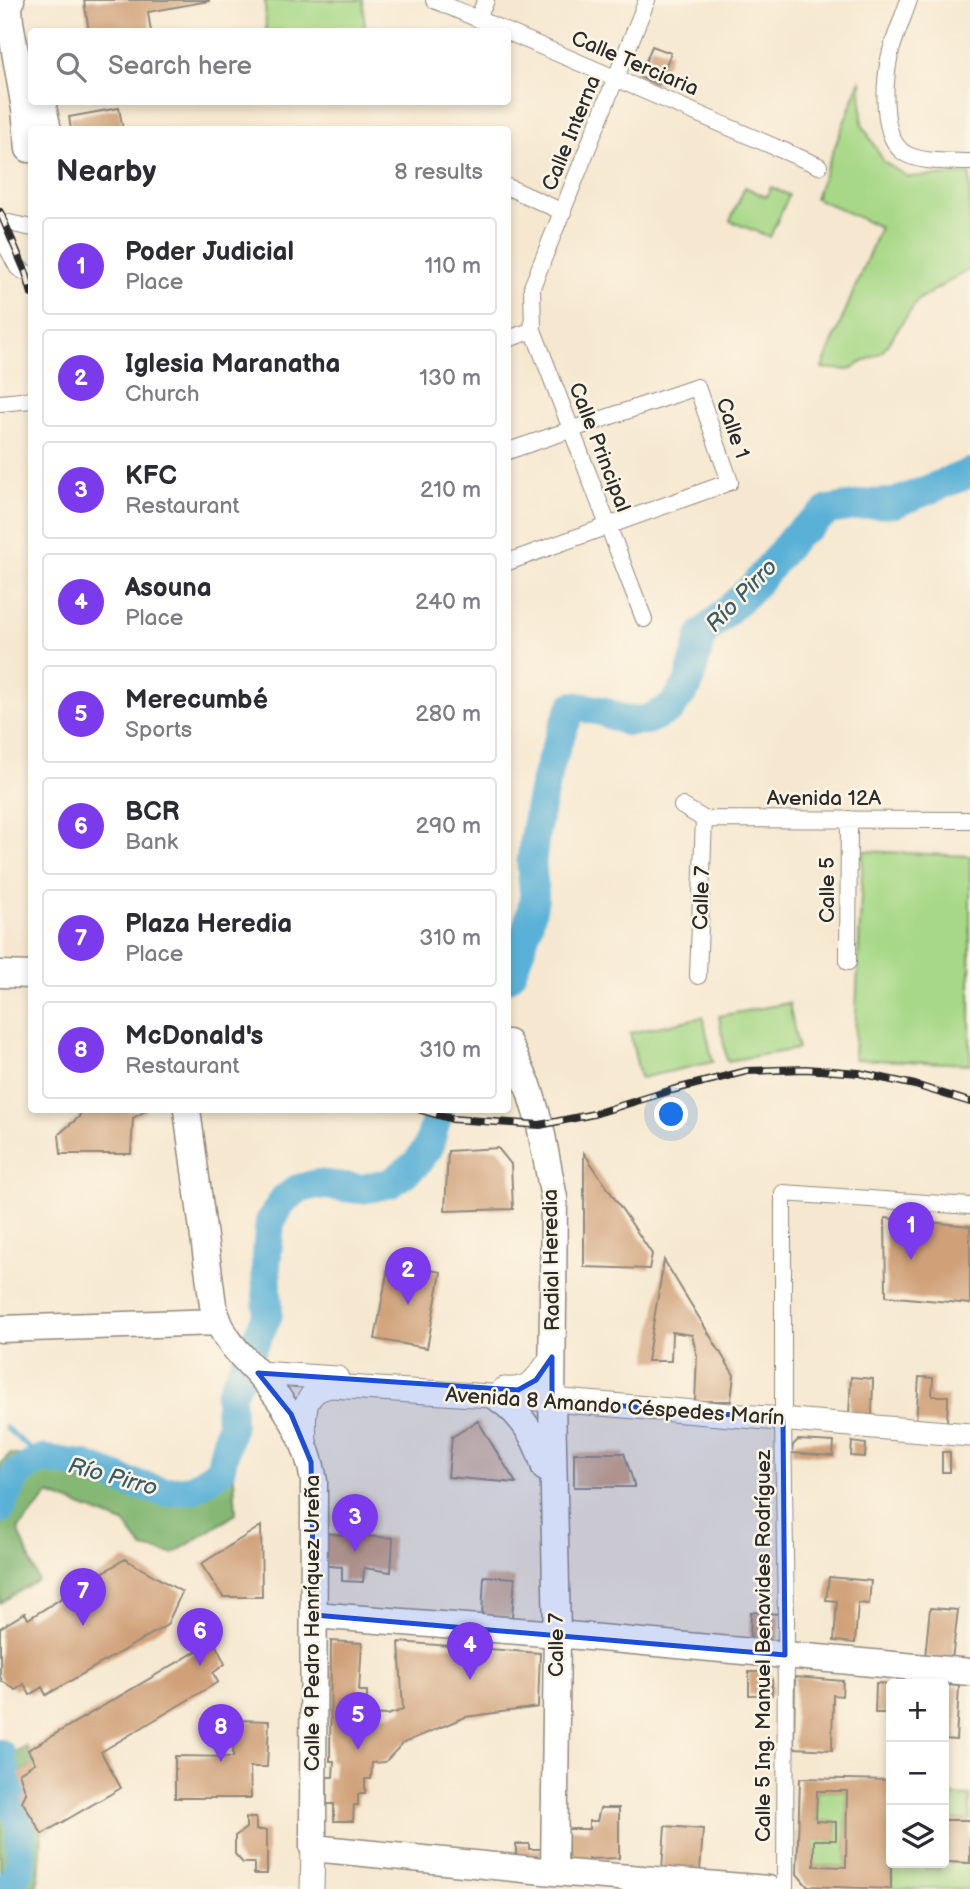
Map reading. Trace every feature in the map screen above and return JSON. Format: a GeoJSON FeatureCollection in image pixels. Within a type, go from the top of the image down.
{"type":"FeatureCollection","features":[{"type":"Feature","properties":{"kind":"main road"},"geometry":{"type":"LineString","coordinates":[[11,0],[10,22],[28,137]]}},
{"type":"Feature","properties":{"kind":"main road"},"geometry":{"type":"LineString","coordinates":[[18,0],[28,41]]}},
{"type":"Feature","properties":{"kind":"main road"},"geometry":{"type":"LineString","coordinates":[[0,32],[28,148]]}},
{"type":"Feature","properties":{"kind":"main road"},"geometry":{"type":"LineString","coordinates":[[43,105],[47,126]]}},
{"type":"Feature","properties":{"kind":"main road"},"geometry":{"type":"LineString","coordinates":[[0,974],[28,975]]}},
{"type":"Feature","properties":{"kind":"main road","name":"Radial Heredia"},"geometry":{"type":"LineString","coordinates":[[511,1049],[528,1085],[540,1125],[554,1198],[552,1400]]}},
{"type":"Feature","properties":{"kind":"main road"},"geometry":{"type":"LineString","coordinates":[[187,1113],[213,1304],[223,1333],[256,1371]]}},
{"type":"Feature","properties":{"kind":"main road"},"geometry":{"type":"LineString","coordinates":[[0,1329],[223,1333]]}},
{"type":"Feature","properties":{"kind":"main road","name":"Calle 9 Pedro Henríquez Ureña"},"geometry":{"type":"LineString","coordinates":[[256,1371],[291,1414],[305,1442],[314,1481],[313,1848]]}},
{"type":"Feature","properties":{"kind":"main road"},"geometry":{"type":"LineString","coordinates":[[498,1398],[521,1417],[531,1432],[540,1449],[553,1500]]}},
{"type":"Feature","properties":{"kind":"main road","name":"Calle 7"},"geometry":{"type":"LineString","coordinates":[[552,1400],[557,1634],[554,1880]]}},
{"type":"Feature","properties":{"kind":"main road"},"geometry":{"type":"LineString","coordinates":[[314,1615],[557,1634],[970,1672]]}},
{"type":"Feature","properties":{"kind":"main road"},"geometry":{"type":"LineString","coordinates":[[313,1848],[554,1880],[768,1889]]}},
{"type":"Feature","properties":{"kind":"street","name":"Calle Terciaria"},"geometry":{"type":"LineString","coordinates":[[434,0],[501,28]]}},
{"type":"Feature","properties":{"kind":"street"},"geometry":{"type":"LineString","coordinates":[[478,18],[486,0]]}},
{"type":"Feature","properties":{"kind":"street","name":"Calle Interna"},"geometry":{"type":"LineString","coordinates":[[532,287],[648,0]]}},
{"type":"Feature","properties":{"kind":"street"},"geometry":{"type":"LineString","coordinates":[[909,0],[890,53],[885,89],[889,131],[907,155],[923,159],[970,162]]}},
{"type":"Feature","properties":{"kind":"street","name":"Calle Terciaria"},"geometry":{"type":"LineString","coordinates":[[511,32],[819,166]]}},
{"type":"Feature","properties":{"kind":"street"},"geometry":{"type":"LineString","coordinates":[[511,188],[563,212]]}},
{"type":"Feature","properties":{"kind":"street"},"geometry":{"type":"LineString","coordinates":[[0,220],[28,227]]}},
{"type":"Feature","properties":{"kind":"street"},"geometry":{"type":"LineString","coordinates":[[0,234],[18,268],[28,274]]}},
{"type":"Feature","properties":{"kind":"street","name":"Calle Principal"},"geometry":{"type":"LineString","coordinates":[[532,287],[533,330],[643,620]]}},
{"type":"Feature","properties":{"kind":"street"},"geometry":{"type":"LineString","coordinates":[[511,339],[533,330]]}},
{"type":"Feature","properties":{"kind":"street","name":"Calle 1"},"geometry":{"type":"LineString","coordinates":[[571,428],[697,387],[730,482],[608,525]]}},
{"type":"Feature","properties":{"kind":"street"},"geometry":{"type":"LineString","coordinates":[[0,403],[28,400]]}},
{"type":"Feature","properties":{"kind":"street"},"geometry":{"type":"LineString","coordinates":[[511,450],[571,428]]}},
{"type":"Feature","properties":{"kind":"street"},"geometry":{"type":"LineString","coordinates":[[511,561],[608,525]]}},
{"type":"Feature","properties":{"kind":"street"},"geometry":{"type":"LineString","coordinates":[[682,806],[704,819]]}},
{"type":"Feature","properties":{"kind":"street","name":"Avenida 12A"},"geometry":{"type":"LineString","coordinates":[[704,819],[970,820]]}},
{"type":"Feature","properties":{"kind":"street","name":"Calle 7"},"geometry":{"type":"LineString","coordinates":[[698,976],[704,819]]}},
{"type":"Feature","properties":{"kind":"street","name":"Calle 5"},"geometry":{"type":"LineString","coordinates":[[848,962],[849,819]]}},
{"type":"Feature","properties":{"kind":"street","name":"Calle 5 Ing. Manuel Benavides Rodríguez"},"geometry":{"type":"LineString","coordinates":[[785,1889],[783,1193],[970,1206]]}},
{"type":"Feature","properties":{"kind":"street","name":"Avenida 8 Amando Céspedes Marín"},"geometry":{"type":"LineString","coordinates":[[256,1371],[518,1390],[528,1387],[536,1380],[552,1357]]}},
{"type":"Feature","properties":{"kind":"street","name":"Avenida 8 Amando Céspedes Marín"},"geometry":{"type":"LineString","coordinates":[[305,1442],[304,1417],[311,1395],[318,1388],[331,1386],[552,1400],[970,1435]]}},
{"type":"Feature","properties":{"kind":"street","name":"Calle 9 Pedro Henríquez Ureña"},"geometry":{"type":"LineString","coordinates":[[312,1889],[313,1848]]}},
{"type":"Feature","properties":{"kind":"highlighted area"},"geometry":{"type":"Polygon","coordinates":[[[552,1357],[552,1400],[783,1419],[785,1655],[314,1615],[311,1462],[291,1414],[258,1373],[518,1390],[536,1380],[552,1357]]]}},
{"type":"Feature","properties":{"kind":"green space"},"geometry":{"type":"Polygon","coordinates":[[[265,0],[363,0],[365,28],[266,28],[265,0]]]}},
{"type":"Feature","properties":{"kind":"green space"},"geometry":{"type":"Polygon","coordinates":[[[861,79],[862,124],[884,162],[908,177],[970,174],[970,269],[918,300],[882,352],[848,370],[822,368],[880,227],[815,198],[861,79]]]}},
{"type":"Feature","properties":{"kind":"green space"},"geometry":{"type":"Polygon","coordinates":[[[745,187],[766,197],[771,187],[789,195],[770,237],[730,221],[745,187]]]}},
{"type":"Feature","properties":{"kind":"green space"},"geometry":{"type":"Polygon","coordinates":[[[863,851],[970,856],[970,1064],[854,1059],[863,851]]]}},
{"type":"Feature","properties":{"kind":"green space"},"geometry":{"type":"Polygon","coordinates":[[[789,1003],[798,1049],[727,1061],[719,1016],[789,1003]]]}},
{"type":"Feature","properties":{"kind":"green space"},"geometry":{"type":"Polygon","coordinates":[[[703,1017],[713,1062],[640,1078],[630,1033],[703,1017]]]}},
{"type":"Feature","properties":{"kind":"green space"},"geometry":{"type":"Polygon","coordinates":[[[231,1424],[236,1514],[173,1554],[143,1548],[124,1523],[49,1494],[18,1529],[38,1580],[0,1603],[0,1464],[10,1454],[83,1465],[130,1483],[165,1492],[193,1489],[220,1470],[231,1424]]]}},
{"type":"Feature","properties":{"kind":"green space"},"geometry":{"type":"Polygon","coordinates":[[[26,1746],[35,1763],[20,1773],[26,1793],[22,1801],[42,1834],[39,1876],[36,1889],[0,1889],[0,1760],[26,1746]]]}},
{"type":"Feature","properties":{"kind":"green space"},"geometry":{"type":"Polygon","coordinates":[[[817,1791],[847,1791],[846,1867],[814,1866],[814,1840],[836,1840],[836,1822],[816,1821],[817,1791]]]}},
{"type":"Feature","properties":{"kind":"green space"},"geometry":{"type":"Polygon","coordinates":[[[949,1795],[970,1796],[970,1820],[949,1820],[949,1795]]]}},
{"type":"Feature","properties":{"kind":"green space"},"geometry":{"type":"Polygon","coordinates":[[[949,1863],[970,1863],[970,1889],[891,1889],[892,1868],[939,1869],[949,1868],[949,1863]]]}},
{"type":"Feature","properties":{"kind":"building"},"geometry":{"type":"Polygon","coordinates":[[[84,0],[209,0],[148,12],[150,28],[88,28],[84,0]]]}},
{"type":"Feature","properties":{"kind":"building"},"geometry":{"type":"Polygon","coordinates":[[[652,46],[671,53],[658,85],[639,77],[652,46]]]}},
{"type":"Feature","properties":{"kind":"building"},"geometry":{"type":"Polygon","coordinates":[[[119,108],[122,126],[70,126],[69,117],[119,108]]]}},
{"type":"Feature","properties":{"kind":"building"},"geometry":{"type":"Polygon","coordinates":[[[80,1113],[142,1113],[133,1118],[131,1154],[61,1154],[59,1134],[80,1113]]]}},
{"type":"Feature","properties":{"kind":"building"},"geometry":{"type":"Polygon","coordinates":[[[498,1148],[511,1164],[513,1209],[445,1211],[448,1151],[498,1148]]]}},
{"type":"Feature","properties":{"kind":"building"},"geometry":{"type":"Polygon","coordinates":[[[584,1153],[652,1254],[649,1269],[584,1267],[584,1153]]]}},
{"type":"Feature","properties":{"kind":"building"},"geometry":{"type":"Polygon","coordinates":[[[885,1218],[970,1226],[970,1304],[886,1296],[885,1218]]]}},
{"type":"Feature","properties":{"kind":"building"},"geometry":{"type":"Polygon","coordinates":[[[664,1260],[734,1375],[731,1401],[695,1401],[697,1356],[692,1335],[672,1332],[671,1361],[647,1361],[664,1260]]]}},
{"type":"Feature","properties":{"kind":"building"},"geometry":{"type":"Polygon","coordinates":[[[389,1262],[441,1272],[427,1348],[375,1339],[389,1262]]]}},
{"type":"Feature","properties":{"kind":"building"},"geometry":{"type":"Polygon","coordinates":[[[851,1377],[873,1379],[872,1417],[849,1416],[851,1377]]]}},
{"type":"Feature","properties":{"kind":"building"},"geometry":{"type":"Polygon","coordinates":[[[919,1377],[933,1378],[932,1396],[948,1396],[947,1425],[916,1423],[919,1377]]]}},
{"type":"Feature","properties":{"kind":"building"},"geometry":{"type":"Polygon","coordinates":[[[478,1421],[516,1483],[448,1477],[452,1437],[478,1421]]]}},
{"type":"Feature","properties":{"kind":"building"},"geometry":{"type":"Polygon","coordinates":[[[798,1440],[834,1442],[833,1456],[792,1453],[793,1445],[798,1440]]]}},
{"type":"Feature","properties":{"kind":"building"},"geometry":{"type":"Polygon","coordinates":[[[852,1442],[866,1444],[865,1457],[851,1456],[852,1442]]]}},
{"type":"Feature","properties":{"kind":"building"},"geometry":{"type":"Polygon","coordinates":[[[942,1452],[950,1452],[950,1472],[942,1472],[942,1452]]]}},
{"type":"Feature","properties":{"kind":"building"},"geometry":{"type":"Polygon","coordinates":[[[574,1453],[624,1453],[635,1487],[574,1487],[574,1453]]]}},
{"type":"Feature","properties":{"kind":"building"},"geometry":{"type":"Polygon","coordinates":[[[261,1526],[262,1597],[223,1597],[201,1564],[261,1526]]]}},
{"type":"Feature","properties":{"kind":"building"},"geometry":{"type":"Polygon","coordinates":[[[319,1533],[393,1538],[391,1572],[364,1568],[363,1582],[342,1581],[342,1567],[317,1565],[319,1533]]]}},
{"type":"Feature","properties":{"kind":"building"},"geometry":{"type":"Polygon","coordinates":[[[125,1559],[182,1592],[167,1625],[46,1695],[42,1687],[30,1695],[24,1684],[16,1690],[2,1681],[0,1628],[25,1613],[28,1619],[125,1559]]]}},
{"type":"Feature","properties":{"kind":"building"},"geometry":{"type":"Polygon","coordinates":[[[484,1576],[515,1578],[512,1617],[482,1616],[484,1576]]]}},
{"type":"Feature","properties":{"kind":"building"},"geometry":{"type":"Polygon","coordinates":[[[829,1577],[871,1581],[869,1604],[858,1603],[855,1643],[834,1641],[837,1601],[826,1600],[829,1577]]]}},
{"type":"Feature","properties":{"kind":"building"},"geometry":{"type":"Polygon","coordinates":[[[930,1608],[958,1610],[952,1660],[925,1657],[930,1608]]]}},
{"type":"Feature","properties":{"kind":"building"},"geometry":{"type":"Polygon","coordinates":[[[751,1612],[779,1614],[779,1638],[773,1643],[750,1643],[751,1612]]]}},
{"type":"Feature","properties":{"kind":"building"},"geometry":{"type":"Polygon","coordinates":[[[214,1641],[225,1664],[213,1673],[218,1682],[101,1752],[121,1788],[42,1834],[22,1801],[26,1793],[19,1773],[35,1763],[28,1750],[214,1641]]]}},
{"type":"Feature","properties":{"kind":"building"},"geometry":{"type":"Polygon","coordinates":[[[331,1641],[362,1643],[359,1691],[367,1691],[367,1714],[387,1715],[403,1710],[399,1642],[540,1653],[538,1707],[465,1717],[403,1743],[385,1762],[372,1763],[371,1779],[365,1779],[365,1794],[358,1794],[358,1805],[354,1805],[353,1821],[334,1821],[334,1804],[327,1804],[327,1777],[333,1777],[334,1761],[330,1761],[331,1641]]]}},
{"type":"Feature","properties":{"kind":"building"},"geometry":{"type":"Polygon","coordinates":[[[749,1672],[765,1672],[772,1679],[772,1695],[749,1695],[749,1672]]]}},
{"type":"Feature","properties":{"kind":"building"},"geometry":{"type":"Polygon","coordinates":[[[795,1677],[843,1681],[842,1696],[833,1695],[832,1750],[794,1748],[795,1677]]]}},
{"type":"Feature","properties":{"kind":"building"},"geometry":{"type":"Polygon","coordinates":[[[876,1683],[886,1684],[886,1713],[875,1713],[876,1683]]]}},
{"type":"Feature","properties":{"kind":"building"},"geometry":{"type":"Polygon","coordinates":[[[949,1685],[959,1686],[956,1740],[949,1739],[949,1685]]]}},
{"type":"Feature","properties":{"kind":"building"},"geometry":{"type":"Polygon","coordinates":[[[234,1720],[269,1721],[267,1767],[250,1767],[251,1798],[175,1798],[175,1756],[233,1757],[234,1720]]]}},
{"type":"Feature","properties":{"kind":"building"},"geometry":{"type":"Polygon","coordinates":[[[800,1778],[886,1780],[886,1868],[891,1868],[891,1889],[807,1886],[797,1874],[800,1778]],[[817,1791],[816,1821],[836,1822],[836,1840],[814,1840],[814,1866],[846,1867],[847,1791],[817,1791]]]}},
{"type":"Feature","properties":{"kind":"building"},"geometry":{"type":"Polygon","coordinates":[[[600,1808],[619,1808],[619,1858],[589,1859],[589,1867],[568,1863],[568,1829],[589,1829],[589,1821],[597,1821],[600,1808]]]}},
{"type":"Feature","properties":{"kind":"building"},"geometry":{"type":"Polygon","coordinates":[[[246,1818],[256,1818],[256,1830],[267,1830],[267,1874],[254,1874],[254,1863],[243,1863],[235,1854],[235,1836],[246,1828],[246,1818]]]}},
{"type":"Feature","properties":{"kind":"building"},"geometry":{"type":"Polygon","coordinates":[[[949,1820],[970,1820],[970,1863],[949,1862],[949,1820]]]}},
{"type":"Feature","properties":{"kind":"building"},"geometry":{"type":"Polygon","coordinates":[[[665,1826],[703,1829],[700,1872],[662,1870],[665,1826]]]}},
{"type":"Feature","properties":{"kind":"building"},"geometry":{"type":"Polygon","coordinates":[[[516,1844],[529,1844],[529,1849],[543,1849],[542,1861],[516,1860],[516,1844]]]}},
{"type":"Feature","properties":{"kind":"waterway","name":"Río Pirro"},"geometry":{"type":"LineString","coordinates":[[511,971],[520,950],[533,902],[532,857],[546,780],[557,742],[573,706],[601,711],[627,721],[646,720],[670,709],[688,685],[702,634],[753,587],[795,536],[829,510],[895,503],[970,473]]}},
{"type":"Feature","properties":{"kind":"waterway","name":"Río Pirro"},"geometry":{"type":"LineString","coordinates":[[0,1509],[17,1473],[42,1459],[83,1465],[130,1483],[165,1492],[193,1489],[220,1470],[231,1424],[230,1396],[268,1314],[266,1266],[270,1222],[284,1199],[298,1189],[317,1184],[362,1189],[391,1183],[416,1164],[428,1148],[438,1113]]}},
{"type":"Feature","properties":{"kind":"waterway"},"geometry":{"type":"LineString","coordinates":[[6,1428],[42,1459]]}},
{"type":"Feature","properties":{"kind":"waterway","name":"Río Pirro"},"geometry":{"type":"LineString","coordinates":[[0,1754],[20,1822],[21,1865],[8,1889]]}},
{"type":"Feature","properties":{"kind":"railway"},"geometry":{"type":"LineString","coordinates":[[0,212],[28,280]]}},
{"type":"Feature","properties":{"kind":"railway"},"geometry":{"type":"LineString","coordinates":[[431,1113],[452,1119],[540,1125],[594,1114],[747,1071],[806,1069],[859,1073],[915,1085],[970,1102]]}},
{"type":"Feature","properties":{"kind":"place","name":"Poder Judicial"},"geometry":{"type":"Point","coordinates":[911,1260]}},
{"type":"Feature","properties":{"kind":"place","name":"Iglesia Maranatha"},"geometry":{"type":"Point","coordinates":[408,1305]}},
{"type":"Feature","properties":{"kind":"place","name":"KFC"},"geometry":{"type":"Point","coordinates":[355,1552]}},
{"type":"Feature","properties":{"kind":"place","name":"Plaza Heredia"},"geometry":{"type":"Point","coordinates":[83,1626]}},
{"type":"Feature","properties":{"kind":"place","name":"BCR"},"geometry":{"type":"Point","coordinates":[200,1666]}},
{"type":"Feature","properties":{"kind":"place","name":"Asouna"},"geometry":{"type":"Point","coordinates":[470,1680]}},
{"type":"Feature","properties":{"kind":"place","name":"Merecumbé"},"geometry":{"type":"Point","coordinates":[358,1750]}},
{"type":"Feature","properties":{"kind":"place","name":"McDonald's"},"geometry":{"type":"Point","coordinates":[221,1762]}}]}
